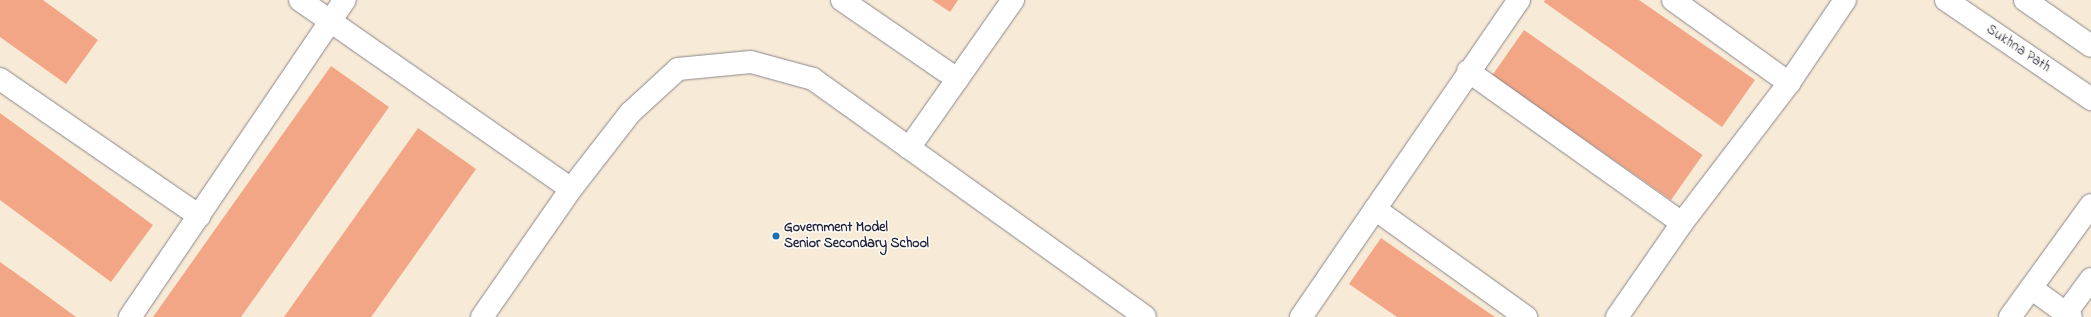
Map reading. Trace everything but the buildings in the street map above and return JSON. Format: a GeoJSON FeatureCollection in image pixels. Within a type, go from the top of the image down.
{"type":"FeatureCollection","features":[{"type":"Feature","properties":{"kind":"street"},"geometry":{"type":"LineString","coordinates":[[300,0],[571,189]]}},
{"type":"Feature","properties":{"kind":"street"},"geometry":{"type":"LineString","coordinates":[[130,317],[345,0]]}},
{"type":"Feature","properties":{"kind":"street"},"geometry":{"type":"LineString","coordinates":[[842,0],[957,80]]}},
{"type":"Feature","properties":{"kind":"street"},"geometry":{"type":"LineString","coordinates":[[909,148],[1013,0]]}},
{"type":"Feature","properties":{"kind":"street"},"geometry":{"type":"LineString","coordinates":[[1301,317],[1468,71],[1519,0]]}},
{"type":"Feature","properties":{"kind":"street"},"geometry":{"type":"LineString","coordinates":[[1673,0],[1789,82]]}},
{"type":"Feature","properties":{"kind":"street"},"geometry":{"type":"LineString","coordinates":[[1617,317],[1682,222],[1789,82],[1845,0]]}},
{"type":"Feature","properties":{"kind":"street","name":"Sukhna Path"},"geometry":{"type":"LineString","coordinates":[[1946,0],[2091,99]]}},
{"type":"Feature","properties":{"kind":"street"},"geometry":{"type":"LineString","coordinates":[[2025,0],[2091,46]]}},
{"type":"Feature","properties":{"kind":"street"},"geometry":{"type":"LineString","coordinates":[[482,317],[571,189],[630,112],[678,69],[751,62],[813,79],[1145,317]]}},
{"type":"Feature","properties":{"kind":"street"},"geometry":{"type":"LineString","coordinates":[[1468,71],[1682,222]]}},
{"type":"Feature","properties":{"kind":"street"},"geometry":{"type":"LineString","coordinates":[[0,79],[199,216]]}},
{"type":"Feature","properties":{"kind":"street"},"geometry":{"type":"LineString","coordinates":[[2010,317],[2091,205]]}},
{"type":"Feature","properties":{"kind":"street"},"geometry":{"type":"LineString","coordinates":[[1374,209],[1526,317]]}},
{"type":"Feature","properties":{"kind":"street"},"geometry":{"type":"LineString","coordinates":[[2031,288],[2067,316],[2091,279]]}},
{"type":"Feature","properties":{"kind":"place","name":"Government Model Senior Secondary School"},"geometry":{"type":"Point","coordinates":[776,236]}}]}
